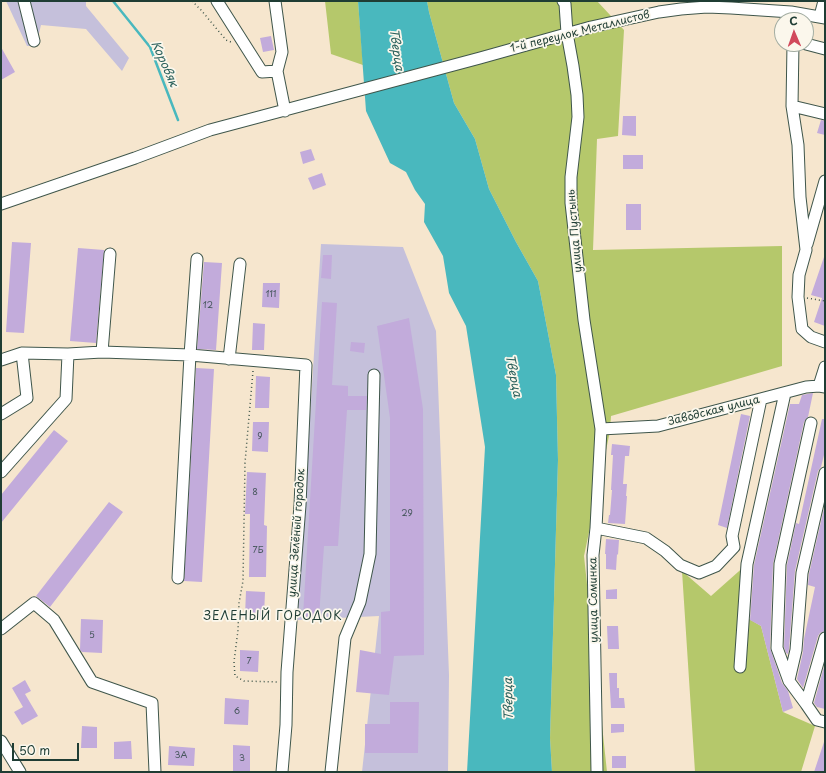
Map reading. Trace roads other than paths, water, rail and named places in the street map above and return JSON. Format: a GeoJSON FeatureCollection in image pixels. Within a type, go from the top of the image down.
{"type":"FeatureCollection","features":[{"type":"Feature","properties":{"kind":"street"},"geometry":{"type":"LineString","coordinates":[[24,1],[34,41]]}},
{"type":"Feature","properties":{"kind":"street"},"geometry":{"type":"LineString","coordinates":[[217,1],[262,72],[277,71]]}},
{"type":"Feature","properties":{"kind":"street"},"geometry":{"type":"LineString","coordinates":[[275,1],[282,52],[277,71],[285,111]]}},
{"type":"Feature","properties":{"kind":"street","name":"улица Пустынь"},"geometry":{"type":"LineString","coordinates":[[564,1],[567,33],[577,95],[578,117],[571,177],[571,203],[584,320],[601,429]]}},
{"type":"Feature","properties":{"kind":"street"},"geometry":{"type":"LineString","coordinates":[[822,17],[824,1]]}},
{"type":"Feature","properties":{"kind":"street","name":"1-й переулок Металлистов"},"geometry":{"type":"LineString","coordinates":[[1,204],[135,158],[210,130],[285,111],[567,33],[659,12],[681,9],[732,4],[774,12]]}},
{"type":"Feature","properties":{"kind":"street"},"geometry":{"type":"LineString","coordinates":[[814,46],[825,49]]}},
{"type":"Feature","properties":{"kind":"street"},"geometry":{"type":"LineString","coordinates":[[793,52],[792,106],[798,145],[800,197],[806,250]]}},
{"type":"Feature","properties":{"kind":"street"},"geometry":{"type":"LineString","coordinates":[[792,106],[825,114]]}},
{"type":"Feature","properties":{"kind":"street"},"geometry":{"type":"LineString","coordinates":[[825,181],[799,276],[798,297],[802,328],[811,337],[825,342]]}},
{"type":"Feature","properties":{"kind":"street"},"geometry":{"type":"LineString","coordinates":[[102,352],[110,254]]}},
{"type":"Feature","properties":{"kind":"street"},"geometry":{"type":"LineString","coordinates":[[178,578],[196,259]]}},
{"type":"Feature","properties":{"kind":"street"},"geometry":{"type":"LineString","coordinates":[[1,360],[22,353],[68,354],[102,352],[190,355],[229,359],[240,264]]}},
{"type":"Feature","properties":{"kind":"street"},"geometry":{"type":"LineString","coordinates":[[1,414],[27,398],[22,353]]}},
{"type":"Feature","properties":{"kind":"street"},"geometry":{"type":"LineString","coordinates":[[1,472],[66,399],[68,354]]}},
{"type":"Feature","properties":{"kind":"street","name":"улица Зелёный городок"},"geometry":{"type":"LineString","coordinates":[[229,359],[306,365],[300,505],[282,772]]}},
{"type":"Feature","properties":{"kind":"street"},"geometry":{"type":"LineString","coordinates":[[822,386],[825,367]]}},
{"type":"Feature","properties":{"kind":"street"},"geometry":{"type":"LineString","coordinates":[[331,772],[345,638],[360,602],[370,554],[374,375]]}},
{"type":"Feature","properties":{"kind":"street","name":"Заводская улица"},"geometry":{"type":"LineString","coordinates":[[601,429],[658,426],[806,387],[822,386]]}},
{"type":"Feature","properties":{"kind":"street"},"geometry":{"type":"LineString","coordinates":[[740,667],[747,564],[786,393]]}},
{"type":"Feature","properties":{"kind":"street"},"geometry":{"type":"LineString","coordinates":[[596,528],[646,538],[665,551],[680,565],[699,573],[716,566],[734,547],[732,536],[761,399]]}},
{"type":"Feature","properties":{"kind":"street"},"geometry":{"type":"LineString","coordinates":[[811,423],[780,564],[777,648],[789,681],[817,720],[825,722]]}},
{"type":"Feature","properties":{"kind":"street","name":"улица Соминка"},"geometry":{"type":"LineString","coordinates":[[597,772],[593,555],[596,528],[601,429]]}},
{"type":"Feature","properties":{"kind":"street"},"geometry":{"type":"LineString","coordinates":[[789,681],[796,650],[802,573],[825,473]]}},
{"type":"Feature","properties":{"kind":"street"},"geometry":{"type":"LineString","coordinates":[[1,629],[34,603],[54,620],[92,682],[152,703],[155,772]]}},
{"type":"Feature","properties":{"kind":"street"},"geometry":{"type":"LineString","coordinates":[[806,704],[825,638]]}},
{"type":"Feature","properties":{"kind":"street"},"geometry":{"type":"LineString","coordinates":[[1,741],[20,772]]}},
{"type":"Feature","properties":{"kind":"water","name":"Тверца"},"geometry":{"type":"Polygon","coordinates":[[[358,1],[427,1],[454,103],[475,139],[489,189],[538,281],[556,375],[558,460],[550,738],[552,772],[467,772],[485,447],[466,326],[449,293],[443,256],[424,222],[425,204],[415,190],[406,172],[390,163],[366,111],[358,1]]]}},
{"type":"Feature","properties":{"kind":"waterway","name":"Коровяк"},"geometry":{"type":"LineString","coordinates":[[113,1],[150,47],[178,120]]}},
{"type":"Feature","properties":{"kind":"district","name":"ЗЕЛЕНЫЙ ГОРОДОК"},"geometry":{"type":"Point","coordinates":[273,617]}}]}
